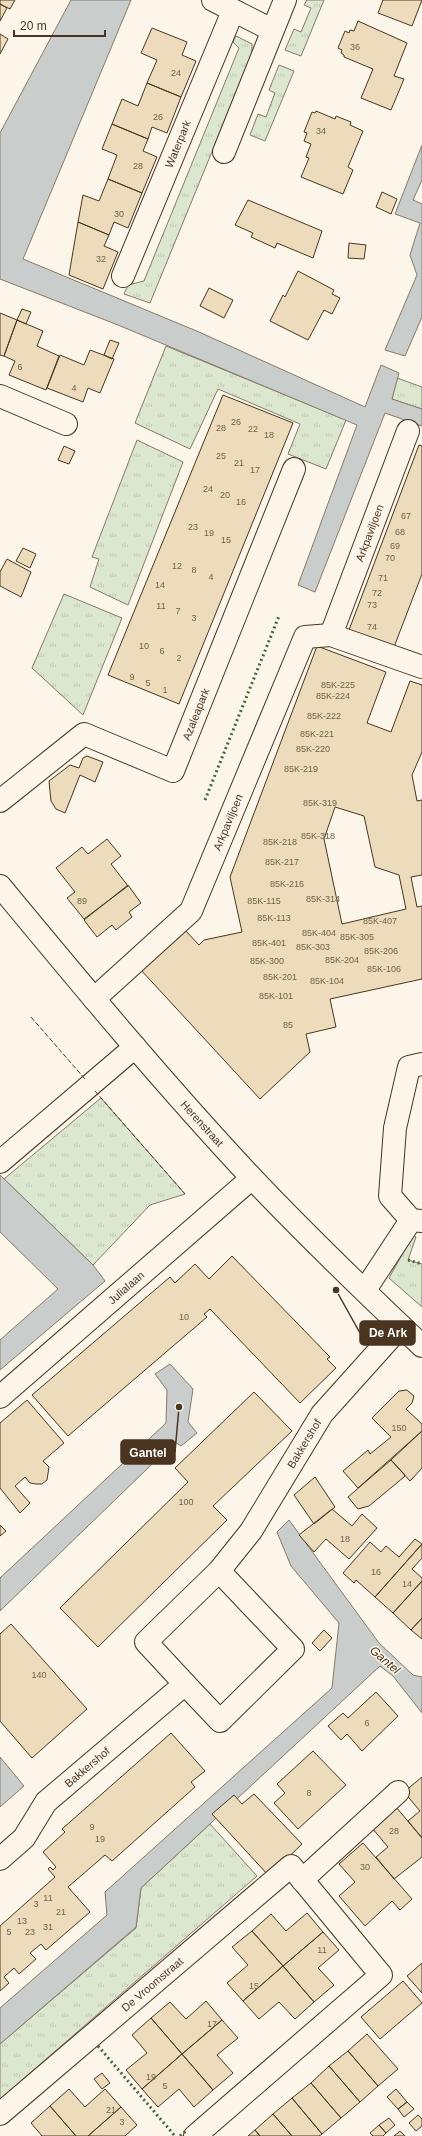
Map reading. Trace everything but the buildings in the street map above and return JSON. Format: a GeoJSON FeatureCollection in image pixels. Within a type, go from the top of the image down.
{"type":"FeatureCollection","features":[{"type":"Feature","properties":{"kind":"street"},"geometry":{"type":"LineString","coordinates":[[213,0],[272,30]]}},
{"type":"Feature","properties":{"kind":"street"},"geometry":{"type":"LineString","coordinates":[[224,152],[285,0]]}},
{"type":"Feature","properties":{"kind":"street","name":"Waterpark"},"geometry":{"type":"LineString","coordinates":[[123,276],[233,11]]}},
{"type":"Feature","properties":{"kind":"street"},"geometry":{"type":"LineString","coordinates":[[0,396],[66,424]]}},
{"type":"Feature","properties":{"kind":"street","name":"Arkpaviljoen"},"geometry":{"type":"LineString","coordinates":[[331,635],[408,431]]}},
{"type":"Feature","properties":{"kind":"street","name":"Azaleapark"},"geometry":{"type":"LineString","coordinates":[[0,801],[84,734],[173,771],[294,469]]}},
{"type":"Feature","properties":{"kind":"street","name":"Arkpaviljoen"},"geometry":{"type":"LineString","coordinates":[[94,999],[191,911],[304,637],[331,635],[422,667]]}},
{"type":"Feature","properties":{"kind":"street","name":"Herenstraat"},"geometry":{"type":"LineString","coordinates":[[0,886],[135,1047],[252,1178],[422,1346]]}},
{"type":"Feature","properties":{"kind":"street"},"geometry":{"type":"LineString","coordinates":[[0,1162],[135,1047]]}},
{"type":"Feature","properties":{"kind":"street"},"geometry":{"type":"LineString","coordinates":[[364,1290],[417,1221],[390,1196],[395,1128],[409,1067],[422,1064]]}},
{"type":"Feature","properties":{"kind":"street","name":"Julialaan"},"geometry":{"type":"LineString","coordinates":[[0,1397],[252,1178]]}},
{"type":"Feature","properties":{"kind":"street","name":"Bakkershof"},"geometry":{"type":"LineString","coordinates":[[219,1571],[293,1649],[220,1721],[146,1642],[219,1571],[252,1531],[322,1414],[401,1326]]}},
{"type":"Feature","properties":{"kind":"street","name":"Bakkershof"},"geometry":{"type":"LineString","coordinates":[[0,1859],[24,1838],[46,1802],[185,1684]]}},
{"type":"Feature","properties":{"kind":"street"},"geometry":{"type":"LineString","coordinates":[[302,1880],[398,1792]]}},
{"type":"Feature","properties":{"kind":"street","name":"De Vroomstraat"},"geometry":{"type":"LineString","coordinates":[[0,2114],[291,1866],[381,1975],[195,2136]]}},
{"type":"Feature","properties":{"kind":"green space"},"geometry":{"type":"Polygon","coordinates":[[[307,0],[324,0],[301,56],[285,50],[294,29],[301,32],[311,8],[304,5],[307,0]]]}},
{"type":"Feature","properties":{"kind":"green space"},"geometry":{"type":"Polygon","coordinates":[[[236,36],[252,44],[252,54],[150,303],[124,294],[128,285],[144,281],[239,48],[233,42],[236,36]]]}},
{"type":"Feature","properties":{"kind":"green space"},"geometry":{"type":"Polygon","coordinates":[[[279,65],[294,71],[265,141],[250,135],[258,114],[266,117],[275,93],[269,90],[279,65]]]}},
{"type":"Feature","properties":{"kind":"green space"},"geometry":{"type":"Polygon","coordinates":[[[166,346],[346,420],[326,469],[288,454],[300,424],[218,389],[190,449],[135,423],[166,346]]]}},
{"type":"Feature","properties":{"kind":"green space"},"geometry":{"type":"Polygon","coordinates":[[[397,378],[422,387],[422,409],[392,399],[397,378]]]}},
{"type":"Feature","properties":{"kind":"green space"},"geometry":{"type":"Polygon","coordinates":[[[137,440],[183,462],[128,605],[90,587],[99,559],[92,557],[137,440]]]}},
{"type":"Feature","properties":{"kind":"green space"},"geometry":{"type":"Polygon","coordinates":[[[64,594],[122,618],[83,715],[32,668],[64,594]]]}},
{"type":"Feature","properties":{"kind":"green space"},"geometry":{"type":"Polygon","coordinates":[[[101,1098],[185,1194],[150,1205],[93,1265],[4,1179],[101,1098]]]}},
{"type":"Feature","properties":{"kind":"green space"},"geometry":{"type":"Polygon","coordinates":[[[413,1235],[416,1237],[408,1260],[422,1264],[422,1307],[389,1278],[413,1235]]]}},
{"type":"Feature","properties":{"kind":"green space"},"geometry":{"type":"Polygon","coordinates":[[[210,1824],[257,1876],[0,2099],[0,2044],[136,1928],[141,1888],[210,1824]]]}},
{"type":"Feature","properties":{"kind":"water"},"geometry":{"type":"Polygon","coordinates":[[[71,0],[131,0],[23,259],[199,332],[365,407],[381,365],[399,373],[392,399],[422,409],[422,426],[385,413],[315,592],[298,585],[357,425],[118,325],[0,279],[0,133],[71,0]]]}},
{"type":"Feature","properties":{"kind":"water"},"geometry":{"type":"Polygon","coordinates":[[[422,145],[422,180],[413,200],[422,204],[422,317],[405,356],[385,350],[417,275],[410,255],[420,223],[395,214],[422,145]]]}},
{"type":"Feature","properties":{"kind":"water"},"geometry":{"type":"Polygon","coordinates":[[[0,1175],[93,1265],[105,1281],[0,1370],[0,1340],[58,1289],[0,1232],[0,1175]]]}},
{"type":"Feature","properties":{"kind":"water"},"geometry":{"type":"Polygon","coordinates":[[[170,1364],[193,1389],[188,1422],[197,1433],[181,1446],[175,1442],[0,1611],[0,1578],[166,1423],[167,1390],[155,1374],[170,1364]]]}},
{"type":"Feature","properties":{"kind":"water"},"geometry":{"type":"Polygon","coordinates":[[[289,1520],[379,1643],[413,1675],[422,1677],[422,1713],[393,1676],[380,1666],[141,1888],[136,1927],[0,2044],[0,2008],[107,1915],[105,1892],[332,1688],[339,1623],[291,1566],[277,1532],[289,1520]]]}},
{"type":"Feature","properties":{"kind":"water"},"geometry":{"type":"Polygon","coordinates":[[[0,1757],[24,1786],[0,1807],[0,1757]]]}},
{"type":"Feature","properties":{"kind":"hedge"},"geometry":{"type":"LineString","coordinates":[[205,800],[279,616]]}},
{"type":"Feature","properties":{"kind":"hedge"},"geometry":{"type":"LineString","coordinates":[[408,1260],[422,1264]]}},
{"type":"Feature","properties":{"kind":"hedge"},"geometry":{"type":"LineString","coordinates":[[98,2046],[175,2136]]}},
{"type":"Feature","properties":{"kind":"hedge"},"geometry":{"type":"LineString","coordinates":[[180,2136],[187,2130]]}},
{"type":"Feature","properties":{"kind":"fence"},"geometry":{"type":"LineString","coordinates":[[31,1017],[85,1079]]}},
{"type":"Feature","properties":{"kind":"fence"},"geometry":{"type":"LineString","coordinates":[[95,1091],[185,1194]]}},
{"type":"Feature","properties":{"kind":"place","name":"De Ark"},"geometry":{"type":"Point","coordinates":[336,1290]}},
{"type":"Feature","properties":{"kind":"place","name":"Gantel"},"geometry":{"type":"Point","coordinates":[179,1407]}}]}
